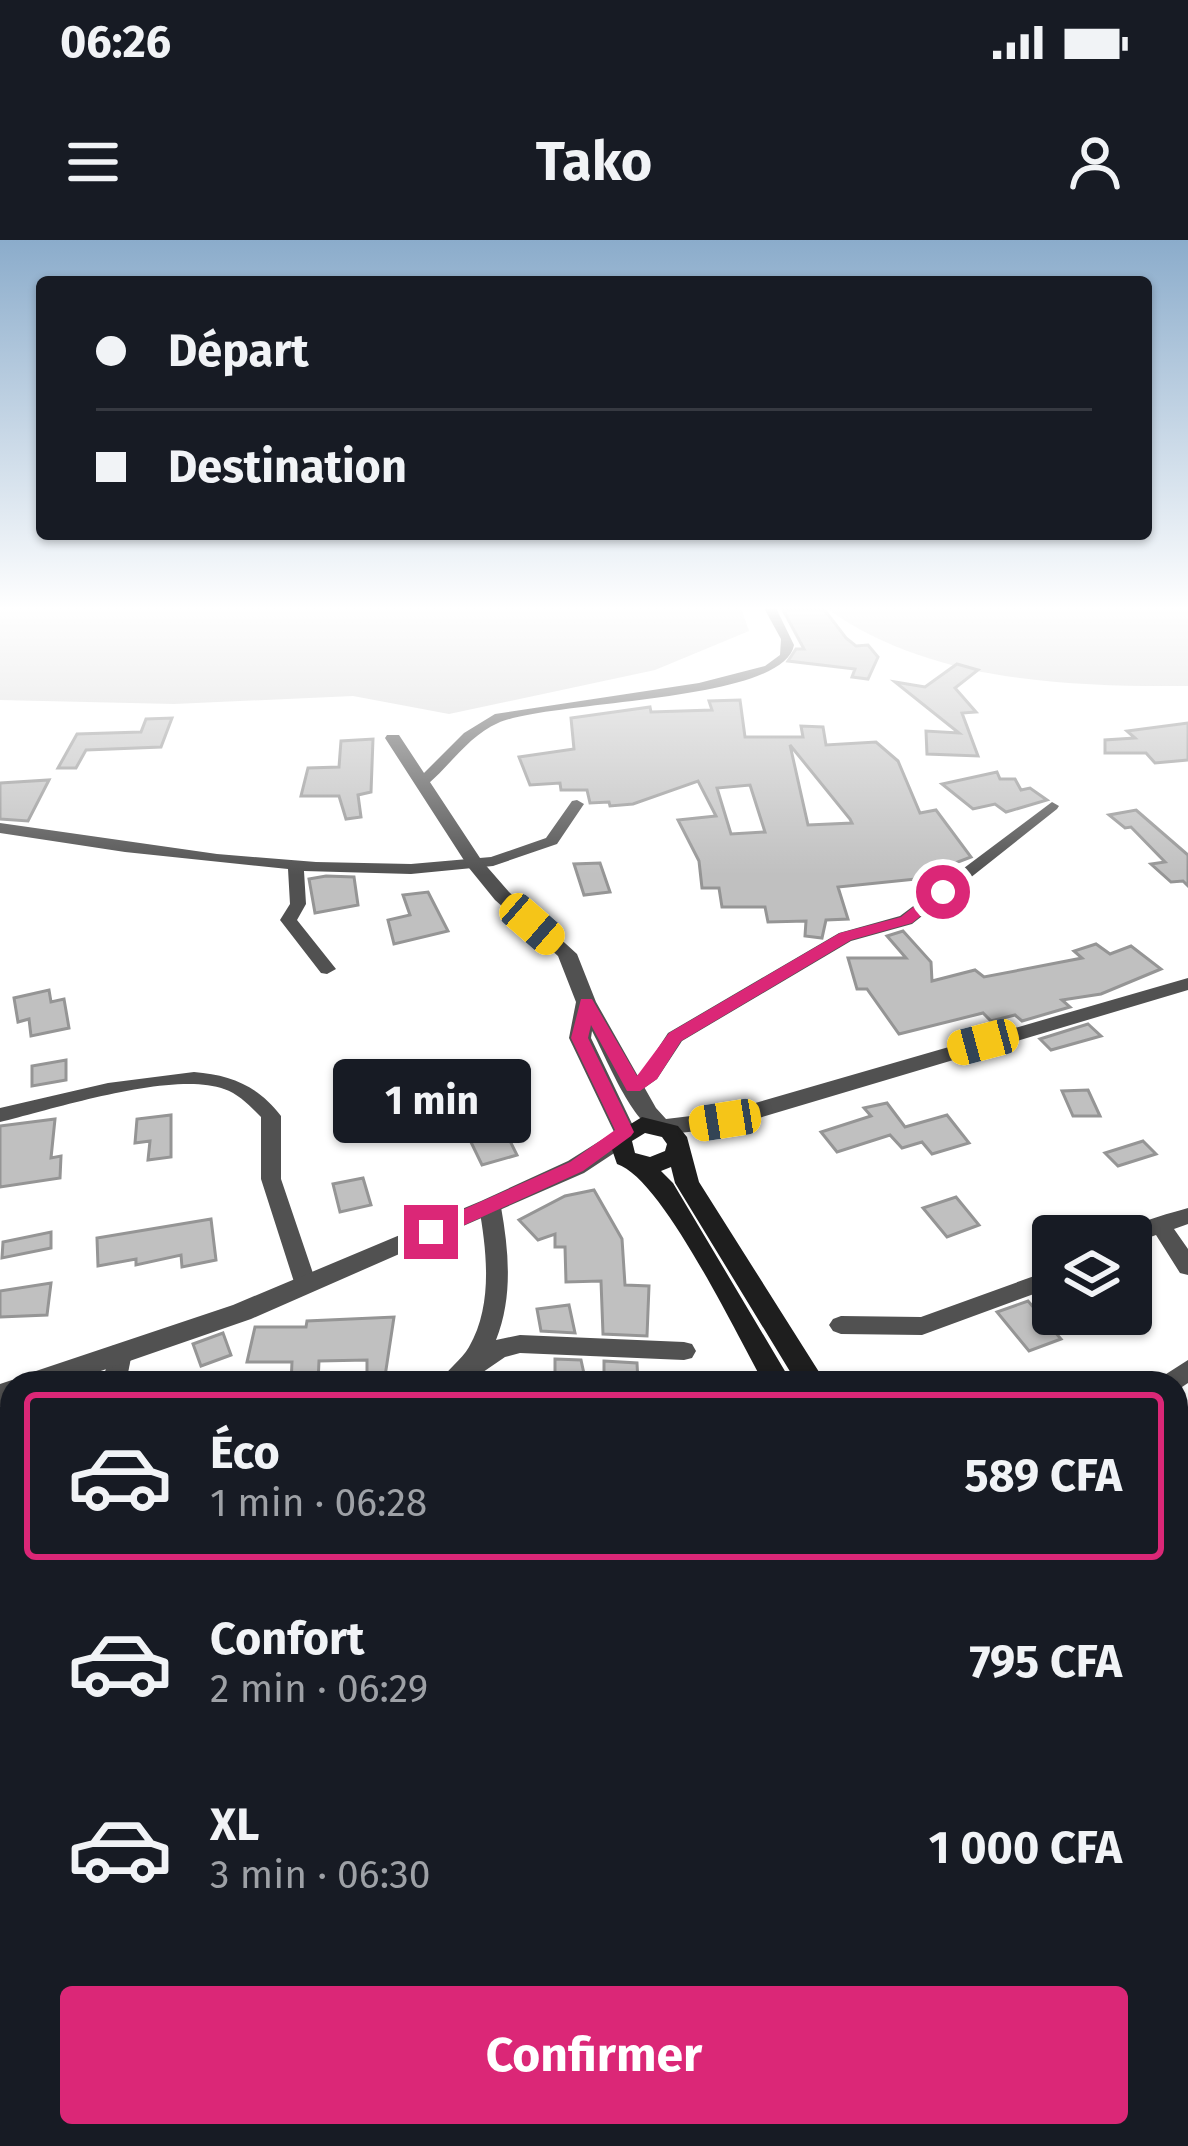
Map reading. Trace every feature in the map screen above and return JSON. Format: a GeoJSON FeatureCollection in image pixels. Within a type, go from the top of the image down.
{"type":"FeatureCollection","features":[{"type":"Feature","properties":{"kind":"main road"},"geometry":{"type":"LineString","coordinates":[[771,1371],[665,1189],[620,1152],[622,1135],[642,1125],[661,1127],[676,1137],[687,1184],[804,1371]]}},
{"type":"Feature","properties":{"kind":"main road"},"geometry":{"type":"LineString","coordinates":[[636,1164],[661,1165],[678,1148]]}},
{"type":"Feature","properties":{"kind":"street"},"geometry":{"type":"LineString","coordinates":[[424,781],[495,718],[632,697]]}},
{"type":"Feature","properties":{"kind":"street"},"geometry":{"type":"LineString","coordinates":[[393,738],[475,864],[502,896],[567,954],[586,1003],[661,1127],[725,1120],[1188,984]]}},
{"type":"Feature","properties":{"kind":"street"},"geometry":{"type":"LineString","coordinates":[[0,828],[223,862],[335,870],[475,864],[546,848],[569,828],[577,804]]}},
{"type":"Feature","properties":{"kind":"street"},"geometry":{"type":"LineString","coordinates":[[634,1087],[650,1075],[675,1037],[845,937],[906,920],[1052,806]]}},
{"type":"Feature","properties":{"kind":"street"},"geometry":{"type":"LineString","coordinates":[[296,867],[298,904],[287,920],[327,969]]}},
{"type":"Feature","properties":{"kind":"street"},"geometry":{"type":"LineString","coordinates":[[68,1371],[306,1285],[490,1207],[576,1167],[622,1135],[580,1038],[586,1003]]}},
{"type":"Feature","properties":{"kind":"street"},"geometry":{"type":"LineString","coordinates":[[0,1115],[79,1094],[199,1079],[219,1080],[254,1096],[271,1116],[271,1179],[306,1285]]}},
{"type":"Feature","properties":{"kind":"street"},"geometry":{"type":"LineString","coordinates":[[678,1148],[725,1120]]}},
{"type":"Feature","properties":{"kind":"street"},"geometry":{"type":"LineString","coordinates":[[576,1167],[636,1164]]}},
{"type":"Feature","properties":{"kind":"street"},"geometry":{"type":"LineString","coordinates":[[464,1371],[496,1297],[496,1238],[490,1207]]}},
{"type":"Feature","properties":{"kind":"street"},"geometry":{"type":"LineString","coordinates":[[1152,1227],[1188,1216]]}},
{"type":"Feature","properties":{"kind":"street"},"geometry":{"type":"LineString","coordinates":[[1160,1224],[1188,1267]]}},
{"type":"Feature","properties":{"kind":"street"},"geometry":{"type":"LineString","coordinates":[[841,1325],[922,1326],[1032,1286]]}},
{"type":"Feature","properties":{"kind":"street"},"geometry":{"type":"LineString","coordinates":[[469,1371],[498,1349],[520,1344],[684,1351]]}},
{"type":"Feature","properties":{"kind":"street"},"geometry":{"type":"LineString","coordinates":[[116,1371],[120,1353]]}},
{"type":"Feature","properties":{"kind":"shaded area"},"geometry":{"type":"Polygon","coordinates":[[[0,697],[332,697],[174,704],[0,697]]]}},
{"type":"Feature","properties":{"kind":"shaded area"},"geometry":{"type":"Polygon","coordinates":[[[358,697],[529,697],[449,714],[358,697]]]}},
{"type":"Feature","properties":{"kind":"building"},"geometry":{"type":"Polygon","coordinates":[[[914,697],[963,697],[976,712],[962,713],[978,756],[927,754],[926,731],[959,733],[914,697]]]}},
{"type":"Feature","properties":{"kind":"building"},"geometry":{"type":"Polygon","coordinates":[[[740,700],[745,737],[803,737],[801,726],[823,727],[826,745],[876,742],[898,761],[920,813],[936,810],[971,857],[950,865],[955,869],[945,876],[838,887],[848,919],[826,920],[822,938],[805,936],[806,921],[768,922],[765,907],[722,907],[719,888],[702,888],[699,861],[678,820],[716,816],[698,781],[633,804],[610,806],[609,802],[590,803],[587,790],[561,790],[560,783],[530,785],[519,757],[574,749],[571,718],[650,707],[651,712],[712,710],[709,701],[740,700]],[[790,745],[808,825],[852,823],[850,819],[790,745]],[[750,785],[717,788],[731,834],[765,832],[750,785]]]}},
{"type":"Feature","properties":{"kind":"building"},"geometry":{"type":"Polygon","coordinates":[[[172,718],[161,747],[86,750],[76,768],[58,768],[77,734],[141,732],[146,719],[172,718]]]}},
{"type":"Feature","properties":{"kind":"building"},"geometry":{"type":"Polygon","coordinates":[[[1188,723],[1188,760],[1155,763],[1146,753],[1105,753],[1105,740],[1135,738],[1127,731],[1188,723]]]}},
{"type":"Feature","properties":{"kind":"building"},"geometry":{"type":"Polygon","coordinates":[[[373,739],[371,792],[358,795],[361,817],[346,819],[339,796],[301,796],[308,768],[339,767],[341,741],[373,739]]]}},
{"type":"Feature","properties":{"kind":"building"},"geometry":{"type":"Polygon","coordinates":[[[997,772],[1000,779],[1015,779],[1021,790],[1030,788],[1047,800],[1006,812],[995,804],[973,809],[942,784],[997,772]]]}},
{"type":"Feature","properties":{"kind":"building"},"geometry":{"type":"Polygon","coordinates":[[[49,780],[28,821],[0,819],[0,783],[49,780]]]}},
{"type":"Feature","properties":{"kind":"building"},"geometry":{"type":"Polygon","coordinates":[[[1136,810],[1188,855],[1188,886],[1183,881],[1171,882],[1151,864],[1165,862],[1131,827],[1125,828],[1109,815],[1136,810]]]}},
{"type":"Feature","properties":{"kind":"building"},"geometry":{"type":"Polygon","coordinates":[[[600,863],[610,892],[584,895],[574,864],[600,863]]]}},
{"type":"Feature","properties":{"kind":"building"},"geometry":{"type":"Polygon","coordinates":[[[354,877],[358,905],[315,913],[309,879],[354,877]]]}},
{"type":"Feature","properties":{"kind":"building"},"geometry":{"type":"Polygon","coordinates":[[[428,892],[448,931],[394,944],[388,920],[410,915],[403,895],[428,892]]]}},
{"type":"Feature","properties":{"kind":"building"},"geometry":{"type":"Polygon","coordinates":[[[903,931],[931,962],[932,981],[975,970],[984,977],[1082,958],[1074,951],[1096,944],[1110,954],[1131,946],[1161,969],[1101,994],[1062,1000],[1070,1007],[1022,1021],[1015,1015],[991,1021],[983,1013],[899,1034],[867,989],[857,989],[848,958],[906,958],[887,936],[903,931]]]}},
{"type":"Feature","properties":{"kind":"building"},"geometry":{"type":"Polygon","coordinates":[[[49,990],[51,1002],[64,999],[69,1028],[31,1036],[29,1019],[18,1022],[14,998],[49,990]]]}},
{"type":"Feature","properties":{"kind":"building"},"geometry":{"type":"Polygon","coordinates":[[[1088,1024],[1101,1036],[1051,1050],[1040,1039],[1088,1024]]]}},
{"type":"Feature","properties":{"kind":"building"},"geometry":{"type":"Polygon","coordinates":[[[66,1060],[66,1080],[32,1086],[32,1066],[66,1060]]]}},
{"type":"Feature","properties":{"kind":"building"},"geometry":{"type":"Polygon","coordinates":[[[1088,1090],[1100,1116],[1073,1116],[1062,1091],[1088,1090]]]}},
{"type":"Feature","properties":{"kind":"building"},"geometry":{"type":"Polygon","coordinates":[[[887,1103],[905,1127],[947,1115],[969,1143],[932,1154],[922,1142],[902,1148],[890,1135],[837,1152],[821,1132],[871,1116],[864,1108],[887,1103]]]}},
{"type":"Feature","properties":{"kind":"building"},"geometry":{"type":"Polygon","coordinates":[[[171,1115],[171,1157],[148,1160],[150,1141],[135,1143],[137,1119],[171,1115]]]}},
{"type":"Feature","properties":{"kind":"building"},"geometry":{"type":"Polygon","coordinates":[[[55,1119],[51,1158],[61,1156],[60,1178],[0,1187],[0,1126],[55,1119]]]}},
{"type":"Feature","properties":{"kind":"building"},"geometry":{"type":"Polygon","coordinates":[[[503,1127],[517,1155],[482,1165],[468,1136],[503,1127]]]}},
{"type":"Feature","properties":{"kind":"building"},"geometry":{"type":"Polygon","coordinates":[[[1143,1141],[1156,1154],[1118,1166],[1105,1153],[1143,1141]]]}},
{"type":"Feature","properties":{"kind":"building"},"geometry":{"type":"Polygon","coordinates":[[[363,1178],[371,1205],[340,1212],[333,1184],[363,1178]]]}},
{"type":"Feature","properties":{"kind":"building"},"geometry":{"type":"Polygon","coordinates":[[[594,1190],[622,1239],[625,1285],[649,1286],[647,1336],[603,1334],[601,1281],[566,1282],[565,1247],[555,1247],[555,1234],[538,1240],[519,1220],[565,1196],[594,1190]]]}},
{"type":"Feature","properties":{"kind":"building"},"geometry":{"type":"Polygon","coordinates":[[[956,1197],[979,1225],[947,1237],[923,1208],[956,1197]]]}},
{"type":"Feature","properties":{"kind":"building"},"geometry":{"type":"Polygon","coordinates":[[[211,1219],[216,1260],[182,1267],[181,1255],[136,1265],[136,1259],[98,1266],[97,1238],[211,1219]]]}},
{"type":"Feature","properties":{"kind":"building"},"geometry":{"type":"Polygon","coordinates":[[[51,1232],[51,1248],[2,1258],[3,1242],[51,1232]]]}},
{"type":"Feature","properties":{"kind":"building"},"geometry":{"type":"Polygon","coordinates":[[[51,1283],[47,1315],[0,1317],[0,1291],[51,1283]]]}},
{"type":"Feature","properties":{"kind":"building"},"geometry":{"type":"Polygon","coordinates":[[[1028,1301],[1032,1335],[1061,1339],[1029,1351],[997,1312],[1028,1301]]]}},
{"type":"Feature","properties":{"kind":"building"},"geometry":{"type":"Polygon","coordinates":[[[569,1305],[575,1333],[541,1331],[537,1309],[569,1305]]]}},
{"type":"Feature","properties":{"kind":"building"},"geometry":{"type":"Polygon","coordinates":[[[394,1317],[386,1371],[367,1371],[367,1360],[319,1361],[319,1371],[292,1371],[292,1362],[247,1362],[255,1327],[306,1327],[307,1321],[394,1317]]]}},
{"type":"Feature","properties":{"kind":"building"},"geometry":{"type":"Polygon","coordinates":[[[223,1333],[231,1355],[201,1366],[193,1344],[223,1333]]]}},
{"type":"Feature","properties":{"kind":"building"},"geometry":{"type":"Polygon","coordinates":[[[555,1359],[581,1360],[583,1371],[555,1371],[555,1359]]]}},
{"type":"Feature","properties":{"kind":"building"},"geometry":{"type":"Polygon","coordinates":[[[604,1361],[637,1363],[637,1371],[604,1371],[604,1361]]]}},
{"type":"Feature","properties":{"kind":"route"},"geometry":{"type":"LineString","coordinates":[[431,1232],[576,1167],[625,1132],[580,1038],[586,1003],[634,1087],[650,1075],[675,1037],[845,937],[898,924],[943,892]]}}]}
